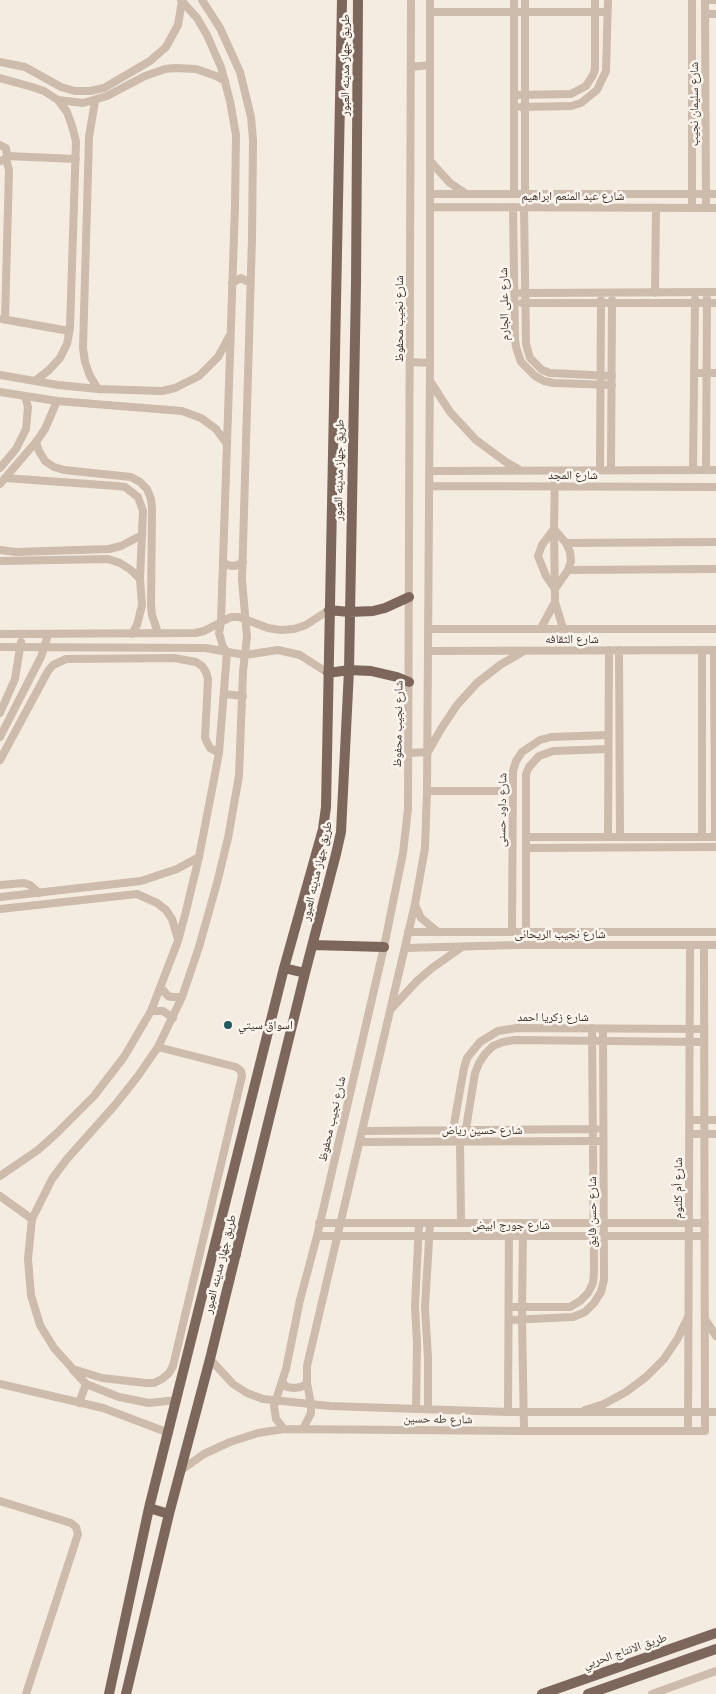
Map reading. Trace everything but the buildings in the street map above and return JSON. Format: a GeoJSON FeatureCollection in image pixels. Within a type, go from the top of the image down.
{"type":"FeatureCollection","features":[{"type":"Feature","properties":{"kind":"main road","name":"طريق جهاز مدينه العبور"},"geometry":{"type":"LineString","coordinates":[[109,1694],[149,1508],[284,968],[323,829],[326,807],[342,0]]}},
{"type":"Feature","properties":{"kind":"main road","name":"طريق جهاز مدينه العبور"},"geometry":{"type":"LineString","coordinates":[[126,1694],[169,1514],[210,1360],[336,854],[343,811],[349,670],[356,284],[358,0]]}},
{"type":"Feature","properties":{"kind":"main road"},"geometry":{"type":"LineString","coordinates":[[336,284],[356,284]]}},
{"type":"Feature","properties":{"kind":"main road"},"geometry":{"type":"LineString","coordinates":[[329,610],[349,612],[373,610],[385,608],[409,597]]}},
{"type":"Feature","properties":{"kind":"main road"},"geometry":{"type":"LineString","coordinates":[[328,673],[349,670],[384,673],[409,682]]}},
{"type":"Feature","properties":{"kind":"main road"},"geometry":{"type":"LineString","coordinates":[[313,945],[384,947]]}},
{"type":"Feature","properties":{"kind":"main road"},"geometry":{"type":"LineString","coordinates":[[284,968],[305,973]]}},
{"type":"Feature","properties":{"kind":"main road"},"geometry":{"type":"LineString","coordinates":[[214,1250],[236,1255]]}},
{"type":"Feature","properties":{"kind":"main road"},"geometry":{"type":"LineString","coordinates":[[149,1508],[169,1514]]}},
{"type":"Feature","properties":{"kind":"main road","name":"طريق الانتاج الحربي"},"geometry":{"type":"LineString","coordinates":[[542,1694],[716,1632]]}},
{"type":"Feature","properties":{"kind":"main road"},"geometry":{"type":"LineString","coordinates":[[588,1694],[716,1648]]}},
{"type":"Feature","properties":{"kind":"street"},"geometry":{"type":"LineString","coordinates":[[0,62],[25,67],[38,72],[61,87],[75,91],[90,91],[104,88],[150,62],[166,47],[178,25],[181,0]]}},
{"type":"Feature","properties":{"kind":"street"},"geometry":{"type":"LineString","coordinates":[[0,1176],[51,1139],[94,1096],[124,1057],[152,1010],[178,941],[199,857],[219,753],[227,652],[220,640],[219,633],[221,621],[231,333],[236,135],[221,67],[207,35],[197,18],[181,0]]}},
{"type":"Feature","properties":{"kind":"street"},"geometry":{"type":"LineString","coordinates":[[176,1400],[158,1403],[131,1400],[108,1394],[86,1384],[47,1337],[35,1313],[28,1277],[28,1258],[32,1219],[52,1179],[67,1159],[115,1105],[158,1047],[173,1018],[199,947],[228,838],[239,776],[245,655],[248,637],[242,593],[253,140],[251,117],[235,60],[220,28],[202,0]]}},
{"type":"Feature","properties":{"kind":"street","name":"شارع نجيب محفوظ"},"geometry":{"type":"LineString","coordinates":[[284,1429],[276,1419],[274,1406],[282,1382],[384,947],[403,853],[408,809],[411,0]]}},
{"type":"Feature","properties":{"kind":"street"},"geometry":{"type":"LineString","coordinates":[[303,1429],[308,1421],[311,1404],[307,1383],[307,1366],[339,1237],[405,948],[425,848],[428,752],[430,471],[430,0]]}},
{"type":"Feature","properties":{"kind":"street"},"geometry":{"type":"LineString","coordinates":[[514,0],[514,194]]}},
{"type":"Feature","properties":{"kind":"street"},"geometry":{"type":"LineString","coordinates":[[525,0],[525,194]]}},
{"type":"Feature","properties":{"kind":"street"},"geometry":{"type":"LineString","coordinates":[[514,95],[571,94],[586,86],[595,69],[596,0]]}},
{"type":"Feature","properties":{"kind":"street"},"geometry":{"type":"LineString","coordinates":[[514,107],[571,106],[581,103],[597,90],[606,71],[608,0]]}},
{"type":"Feature","properties":{"kind":"street","name":"شارع سليمان نجيب"},"geometry":{"type":"LineString","coordinates":[[692,0],[692,208]]}},
{"type":"Feature","properties":{"kind":"street"},"geometry":{"type":"LineString","coordinates":[[705,0],[716,0]]}},
{"type":"Feature","properties":{"kind":"street","name":"شارع سليمان نجيب"},"geometry":{"type":"LineString","coordinates":[[705,0],[706,208]]}},
{"type":"Feature","properties":{"kind":"street"},"geometry":{"type":"LineString","coordinates":[[430,12],[608,12]]}},
{"type":"Feature","properties":{"kind":"street"},"geometry":{"type":"LineString","coordinates":[[692,22],[716,14]]}},
{"type":"Feature","properties":{"kind":"street"},"geometry":{"type":"LineString","coordinates":[[411,67],[430,66]]}},
{"type":"Feature","properties":{"kind":"street"},"geometry":{"type":"LineString","coordinates":[[0,78],[32,86],[58,100],[82,103],[95,101],[155,72],[175,68],[201,70],[225,81]]}},
{"type":"Feature","properties":{"kind":"street"},"geometry":{"type":"LineString","coordinates":[[32,86],[38,72]]}},
{"type":"Feature","properties":{"kind":"street"},"geometry":{"type":"LineString","coordinates":[[117,81],[121,89]]}},
{"type":"Feature","properties":{"kind":"street"},"geometry":{"type":"LineString","coordinates":[[35,381],[60,358],[69,331],[76,141],[67,112],[58,100]]}},
{"type":"Feature","properties":{"kind":"street"},"geometry":{"type":"LineString","coordinates":[[95,101],[89,137],[83,348],[85,362],[98,389]]}},
{"type":"Feature","properties":{"kind":"street"},"geometry":{"type":"LineString","coordinates":[[0,145],[6,148],[4,159],[8,164],[9,178],[2,319],[69,331]]}},
{"type":"Feature","properties":{"kind":"street"},"geometry":{"type":"LineString","coordinates":[[4,159],[76,159]]}},
{"type":"Feature","properties":{"kind":"street"},"geometry":{"type":"LineString","coordinates":[[430,161],[450,183],[466,194]]}},
{"type":"Feature","properties":{"kind":"street","name":"شارع عبد المنعم ابراهيم"},"geometry":{"type":"LineString","coordinates":[[430,194],[716,194]]}},
{"type":"Feature","properties":{"kind":"street","name":"شارع عبد المنعم ابراهيم"},"geometry":{"type":"LineString","coordinates":[[430,207],[716,208]]}},
{"type":"Feature","properties":{"kind":"street","name":"شارع على الجارم"},"geometry":{"type":"LineString","coordinates":[[513,208],[516,347],[521,362]]}},
{"type":"Feature","properties":{"kind":"street","name":"شارع على الجارم"},"geometry":{"type":"LineString","coordinates":[[524,208],[526,344],[530,358]]}},
{"type":"Feature","properties":{"kind":"street"},"geometry":{"type":"LineString","coordinates":[[655,292],[656,208]]}},
{"type":"Feature","properties":{"kind":"street"},"geometry":{"type":"LineString","coordinates":[[232,283],[241,278],[250,282]]}},
{"type":"Feature","properties":{"kind":"street"},"geometry":{"type":"LineString","coordinates":[[693,470],[695,292]]}},
{"type":"Feature","properties":{"kind":"street"},"geometry":{"type":"LineString","coordinates":[[706,470],[707,292]]}},
{"type":"Feature","properties":{"kind":"street"},"geometry":{"type":"LineString","coordinates":[[514,293],[716,292]]}},
{"type":"Feature","properties":{"kind":"street"},"geometry":{"type":"LineString","coordinates":[[600,470],[601,293]]}},
{"type":"Feature","properties":{"kind":"street"},"geometry":{"type":"LineString","coordinates":[[611,470],[612,293]]}},
{"type":"Feature","properties":{"kind":"street"},"geometry":{"type":"LineString","coordinates":[[515,303],[716,304]]}},
{"type":"Feature","properties":{"kind":"street"},"geometry":{"type":"LineString","coordinates":[[227,444],[216,429],[200,418],[182,411],[57,401],[1,392],[3,375],[98,389],[162,391],[188,383],[209,367],[222,351],[231,333]]}},
{"type":"Feature","properties":{"kind":"street"},"geometry":{"type":"LineString","coordinates":[[612,376],[550,374],[542,370],[530,358],[521,362],[535,376],[554,383],[612,385]]}},
{"type":"Feature","properties":{"kind":"street"},"geometry":{"type":"LineString","coordinates":[[410,362],[430,363]]}},
{"type":"Feature","properties":{"kind":"street"},"geometry":{"type":"LineString","coordinates":[[694,373],[716,373]]}},
{"type":"Feature","properties":{"kind":"street"},"geometry":{"type":"LineString","coordinates":[[430,381],[450,412],[476,440],[506,462],[522,470]]}},
{"type":"Feature","properties":{"kind":"street"},"geometry":{"type":"LineString","coordinates":[[694,386],[716,386]]}},
{"type":"Feature","properties":{"kind":"street"},"geometry":{"type":"LineString","coordinates":[[161,408],[162,391]]}},
{"type":"Feature","properties":{"kind":"street"},"geometry":{"type":"LineString","coordinates":[[0,468],[22,440],[26,429],[28,407],[25,396]]}},
{"type":"Feature","properties":{"kind":"street"},"geometry":{"type":"LineString","coordinates":[[3,481],[36,442],[57,401]]}},
{"type":"Feature","properties":{"kind":"street"},"geometry":{"type":"LineString","coordinates":[[36,442],[45,460],[54,467],[64,470],[131,477],[147,489],[152,509],[151,605],[158,633]]}},
{"type":"Feature","properties":{"kind":"street"},"geometry":{"type":"LineString","coordinates":[[646,470],[646,486]]}},
{"type":"Feature","properties":{"kind":"street","name":"شارع المجد"},"geometry":{"type":"LineString","coordinates":[[430,471],[716,470]]}},
{"type":"Feature","properties":{"kind":"street"},"geometry":{"type":"LineString","coordinates":[[555,471],[555,602],[563,628]]}},
{"type":"Feature","properties":{"kind":"street"},"geometry":{"type":"LineString","coordinates":[[3,481],[125,487],[138,496],[141,504],[140,579],[142,605],[137,625],[132,634]]}},
{"type":"Feature","properties":{"kind":"street","name":"شارع المجد"},"geometry":{"type":"LineString","coordinates":[[429,486],[716,486]]}},
{"type":"Feature","properties":{"kind":"street"},"geometry":{"type":"LineString","coordinates":[[554,529],[566,543],[571,561],[568,570],[555,589]]}},
{"type":"Feature","properties":{"kind":"street"},"geometry":{"type":"LineString","coordinates":[[554,529],[542,545],[538,556],[546,576],[555,589]]}},
{"type":"Feature","properties":{"kind":"street"},"geometry":{"type":"LineString","coordinates":[[0,550],[16,552],[109,549],[126,544],[142,535]]}},
{"type":"Feature","properties":{"kind":"street"},"geometry":{"type":"LineString","coordinates":[[566,543],[716,542]]}},
{"type":"Feature","properties":{"kind":"street"},"geometry":{"type":"LineString","coordinates":[[0,561],[108,559],[120,563],[140,579]]}},
{"type":"Feature","properties":{"kind":"street"},"geometry":{"type":"LineString","coordinates":[[223,561],[227,565],[233,566],[243,562]]}},
{"type":"Feature","properties":{"kind":"street"},"geometry":{"type":"LineString","coordinates":[[568,570],[716,569]]}},
{"type":"Feature","properties":{"kind":"street"},"geometry":{"type":"LineString","coordinates":[[541,628],[555,602]]}},
{"type":"Feature","properties":{"kind":"street"},"geometry":{"type":"LineString","coordinates":[[0,634],[195,633],[214,627],[221,621],[231,617],[239,617],[268,628],[281,630],[294,629],[306,625],[329,610]]}},
{"type":"Feature","properties":{"kind":"street","name":"شارع الثقافه"},"geometry":{"type":"LineString","coordinates":[[428,629],[716,630]]}},
{"type":"Feature","properties":{"kind":"street"},"geometry":{"type":"LineString","coordinates":[[0,713],[14,684],[22,635]]}},
{"type":"Feature","properties":{"kind":"street"},"geometry":{"type":"LineString","coordinates":[[0,737],[45,648],[48,635]]}},
{"type":"Feature","properties":{"kind":"street"},"geometry":{"type":"LineString","coordinates":[[0,646],[45,648],[199,648],[245,655],[266,651],[289,652],[310,660],[328,673]]}},
{"type":"Feature","properties":{"kind":"street","name":"شارع الثقافه"},"geometry":{"type":"LineString","coordinates":[[428,650],[715,650]]}},
{"type":"Feature","properties":{"kind":"street"},"geometry":{"type":"LineString","coordinates":[[428,752],[440,729],[457,705],[477,683],[500,665],[526,650]]}},
{"type":"Feature","properties":{"kind":"street"},"geometry":{"type":"LineString","coordinates":[[608,650],[608,837]]}},
{"type":"Feature","properties":{"kind":"street"},"geometry":{"type":"LineString","coordinates":[[619,650],[620,837]]}},
{"type":"Feature","properties":{"kind":"street"},"geometry":{"type":"LineString","coordinates":[[702,650],[702,837]]}},
{"type":"Feature","properties":{"kind":"street"},"geometry":{"type":"LineString","coordinates":[[526,837],[716,837],[715,650]]}},
{"type":"Feature","properties":{"kind":"street"},"geometry":{"type":"LineString","coordinates":[[0,760],[48,671],[59,661],[66,659],[174,658],[196,662],[202,666],[208,679],[205,738],[210,748],[219,753]]}},
{"type":"Feature","properties":{"kind":"street"},"geometry":{"type":"LineString","coordinates":[[224,694],[243,696]]}},
{"type":"Feature","properties":{"kind":"street","name":"شارع داود حسنى"},"geometry":{"type":"LineString","coordinates":[[512,932],[512,771],[514,766],[522,752],[540,740],[551,737],[608,735]]}},
{"type":"Feature","properties":{"kind":"street","name":"شارع داود حسنى"},"geometry":{"type":"LineString","coordinates":[[526,932],[526,774],[538,756],[552,751],[608,749]]}},
{"type":"Feature","properties":{"kind":"street"},"geometry":{"type":"LineString","coordinates":[[408,753],[428,752]]}},
{"type":"Feature","properties":{"kind":"street"},"geometry":{"type":"LineString","coordinates":[[427,791],[512,790]]}},
{"type":"Feature","properties":{"kind":"street"},"geometry":{"type":"LineString","coordinates":[[512,801],[526,801]]}},
{"type":"Feature","properties":{"kind":"street"},"geometry":{"type":"LineString","coordinates":[[526,848],[716,847]]}},
{"type":"Feature","properties":{"kind":"street"},"geometry":{"type":"LineString","coordinates":[[0,897],[142,881],[177,869],[199,857]]}},
{"type":"Feature","properties":{"kind":"street"},"geometry":{"type":"LineString","coordinates":[[0,885],[24,883],[30,885],[39,893]]}},
{"type":"Feature","properties":{"kind":"street"},"geometry":{"type":"LineString","coordinates":[[0,909],[137,894],[157,903],[166,910],[172,919],[178,941]]}},
{"type":"Feature","properties":{"kind":"street"},"geometry":{"type":"LineString","coordinates":[[415,904],[421,918],[439,933]]}},
{"type":"Feature","properties":{"kind":"street","name":"شارع نجيب الريحانى"},"geometry":{"type":"LineString","coordinates":[[408,932],[716,932]]}},
{"type":"Feature","properties":{"kind":"street"},"geometry":{"type":"LineString","coordinates":[[587,932],[587,945]]}},
{"type":"Feature","properties":{"kind":"street","name":"شارع أم كلثوم"},"geometry":{"type":"LineString","coordinates":[[688,1431],[690,945]]}},
{"type":"Feature","properties":{"kind":"street"},"geometry":{"type":"LineString","coordinates":[[704,945],[705,1412]]}},
{"type":"Feature","properties":{"kind":"street","name":"شارع نجيب الريحانى"},"geometry":{"type":"LineString","coordinates":[[405,948],[716,945]]}},
{"type":"Feature","properties":{"kind":"street"},"geometry":{"type":"LineString","coordinates":[[390,1010],[417,981],[440,962],[464,946]]}},
{"type":"Feature","properties":{"kind":"street"},"geometry":{"type":"LineString","coordinates":[[161,988],[172,998],[182,997]]}},
{"type":"Feature","properties":{"kind":"street"},"geometry":{"type":"LineString","coordinates":[[152,1010],[163,1011],[173,1018]]}},
{"type":"Feature","properties":{"kind":"street","name":"شارع حسن فايق"},"geometry":{"type":"LineString","coordinates":[[508,1307],[570,1307],[580,1302],[588,1293],[593,1283],[592,1028]]}},
{"type":"Feature","properties":{"kind":"street","name":"شارع حسن فايق"},"geometry":{"type":"LineString","coordinates":[[508,1320],[573,1317],[585,1312],[601,1292],[604,1280],[603,1028]]}},
{"type":"Feature","properties":{"kind":"street","name":"شارع زكريا احمد"},"geometry":{"type":"LineString","coordinates":[[459,1141],[453,1130],[466,1063],[473,1050],[488,1036],[508,1029],[704,1029]]}},
{"type":"Feature","properties":{"kind":"street","name":"شارع زكريا احمد"},"geometry":{"type":"LineString","coordinates":[[459,1141],[466,1129],[478,1063],[493,1046],[514,1040],[704,1042]]}},
{"type":"Feature","properties":{"kind":"street"},"geometry":{"type":"LineString","coordinates":[[73,1369],[102,1378],[154,1383],[169,1373],[176,1356],[242,1076],[241,1071],[236,1067],[158,1047]]}},
{"type":"Feature","properties":{"kind":"street"},"geometry":{"type":"LineString","coordinates":[[690,1120],[716,1120]]}},
{"type":"Feature","properties":{"kind":"street","name":"شارع حسين رياض"},"geometry":{"type":"LineString","coordinates":[[362,1131],[603,1129]]}},
{"type":"Feature","properties":{"kind":"street"},"geometry":{"type":"LineString","coordinates":[[690,1134],[716,1134]]}},
{"type":"Feature","properties":{"kind":"street"},"geometry":{"type":"LineString","coordinates":[[459,1141],[461,1223]]}},
{"type":"Feature","properties":{"kind":"street","name":"شارع حسين رياض"},"geometry":{"type":"LineString","coordinates":[[360,1142],[603,1141]]}},
{"type":"Feature","properties":{"kind":"street"},"geometry":{"type":"LineString","coordinates":[[0,1196],[32,1219]]}},
{"type":"Feature","properties":{"kind":"street","name":"شارع جورج ابيض"},"geometry":{"type":"LineString","coordinates":[[319,1223],[705,1223]]}},
{"type":"Feature","properties":{"kind":"street"},"geometry":{"type":"LineString","coordinates":[[416,1409],[417,1351],[415,1306],[419,1223]]}},
{"type":"Feature","properties":{"kind":"street"},"geometry":{"type":"LineString","coordinates":[[428,1409],[425,1307],[430,1223]]}},
{"type":"Feature","properties":{"kind":"street"},"geometry":{"type":"LineString","coordinates":[[508,1412],[509,1223]]}},
{"type":"Feature","properties":{"kind":"street"},"geometry":{"type":"LineString","coordinates":[[523,1223],[524,1432]]}},
{"type":"Feature","properties":{"kind":"street","name":"شارع جورج ابيض"},"geometry":{"type":"LineString","coordinates":[[316,1236],[705,1236]]}},
{"type":"Feature","properties":{"kind":"street"},"geometry":{"type":"LineString","coordinates":[[580,1412],[604,1404],[646,1377],[664,1358],[678,1338],[689,1315]]}},
{"type":"Feature","properties":{"kind":"street"},"geometry":{"type":"LineString","coordinates":[[706,1319],[716,1336]]}},
{"type":"Feature","properties":{"kind":"street","name":"شارع طه حسين"},"geometry":{"type":"LineString","coordinates":[[210,1360],[233,1384],[263,1399],[330,1406],[508,1412],[716,1412]]}},
{"type":"Feature","properties":{"kind":"street"},"geometry":{"type":"LineString","coordinates":[[282,1382],[287,1387],[294,1388],[301,1387],[307,1383]]}},
{"type":"Feature","properties":{"kind":"street"},"geometry":{"type":"LineString","coordinates":[[0,1384],[103,1408],[169,1433]]}},
{"type":"Feature","properties":{"kind":"street"},"geometry":{"type":"LineString","coordinates":[[79,1402],[86,1384]]}},
{"type":"Feature","properties":{"kind":"street"},"geometry":{"type":"LineString","coordinates":[[126,1417],[131,1400]]}},
{"type":"Feature","properties":{"kind":"street","name":"شارع طه حسين"},"geometry":{"type":"LineString","coordinates":[[180,1471],[204,1454],[230,1442],[258,1433],[284,1429],[524,1432],[705,1431],[705,1412]]}},
{"type":"Feature","properties":{"kind":"street"},"geometry":{"type":"LineString","coordinates":[[0,1501],[71,1523],[76,1527],[78,1534],[26,1694]]}},
{"type":"Feature","properties":{"kind":"street"},"geometry":{"type":"LineString","coordinates":[[652,1694],[716,1671]]}},
{"type":"Feature","properties":{"kind":"place","name":"اسواق سيتي"},"geometry":{"type":"Point","coordinates":[228,1025]}}]}
